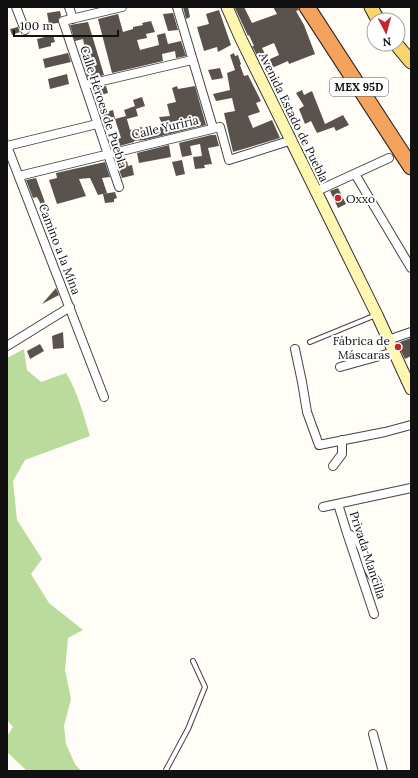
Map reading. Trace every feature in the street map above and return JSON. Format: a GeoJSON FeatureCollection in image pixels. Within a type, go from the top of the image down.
{"type":"FeatureCollection","features":[{"type":"Feature","properties":{"kind":"highway","name":"MEX 95D"},"geometry":{"type":"LineString","coordinates":[[308,7],[411,167]]}},
{"type":"Feature","properties":{"kind":"highway","name":"MEX 95D"},"geometry":{"type":"LineString","coordinates":[[318,7],[411,151]]}},
{"type":"Feature","properties":{"kind":"main road"},"geometry":{"type":"LineString","coordinates":[[403,52],[411,62]]}},
{"type":"Feature","properties":{"kind":"street"},"geometry":{"type":"LineString","coordinates":[[16,7],[25,30]]}},
{"type":"Feature","properties":{"kind":"street"},"geometry":{"type":"LineString","coordinates":[[69,7],[73,19],[122,7]]}},
{"type":"Feature","properties":{"kind":"street"},"geometry":{"type":"LineString","coordinates":[[176,7],[213,128]]}},
{"type":"Feature","properties":{"kind":"street","name":"Avenida Estado de Puebla"},"geometry":{"type":"LineString","coordinates":[[227,7],[241,39],[377,315],[411,389]]}},
{"type":"Feature","properties":{"kind":"street","name":"Calle Héroes de Puebla"},"geometry":{"type":"LineString","coordinates":[[73,19],[63,22],[118,187]]}},
{"type":"Feature","properties":{"kind":"street"},"geometry":{"type":"LineString","coordinates":[[85,85],[192,60]]}},
{"type":"Feature","properties":{"kind":"street"},"geometry":{"type":"LineString","coordinates":[[7,146],[97,124]]}},
{"type":"Feature","properties":{"kind":"street","name":"Calle Yuriria"},"geometry":{"type":"LineString","coordinates":[[19,176],[220,127],[229,160],[292,140]]}},
{"type":"Feature","properties":{"kind":"street","name":"Camino a la Mina"},"geometry":{"type":"LineString","coordinates":[[7,146],[70,307],[7,346]]}},
{"type":"Feature","properties":{"kind":"street"},"geometry":{"type":"LineString","coordinates":[[317,192],[389,158]]}},
{"type":"Feature","properties":{"kind":"street"},"geometry":{"type":"LineString","coordinates":[[355,174],[411,268]]}},
{"type":"Feature","properties":{"kind":"street"},"geometry":{"type":"LineString","coordinates":[[70,307],[104,397]]}},
{"type":"Feature","properties":{"kind":"street"},"geometry":{"type":"LineString","coordinates":[[388,340],[411,332]]}},
{"type":"Feature","properties":{"kind":"street"},"geometry":{"type":"LineString","coordinates":[[295,349],[307,412],[319,445],[411,425]]}},
{"type":"Feature","properties":{"kind":"street"},"geometry":{"type":"LineString","coordinates":[[340,367],[394,352]]}},
{"type":"Feature","properties":{"kind":"street"},"geometry":{"type":"LineString","coordinates":[[333,466],[342,454],[342,440]]}},
{"type":"Feature","properties":{"kind":"street"},"geometry":{"type":"LineString","coordinates":[[323,507],[411,488]]}},
{"type":"Feature","properties":{"kind":"street","name":"Privada Mancilla"},"geometry":{"type":"LineString","coordinates":[[338,504],[374,614]]}},
{"type":"Feature","properties":{"kind":"street"},"geometry":{"type":"LineString","coordinates":[[347,532],[359,541],[370,572],[380,586]]}},
{"type":"Feature","properties":{"kind":"street"},"geometry":{"type":"LineString","coordinates":[[373,734],[383,771]]}},
{"type":"Feature","properties":{"kind":"lane"},"geometry":{"type":"LineString","coordinates":[[310,342],[377,315]]}},
{"type":"Feature","properties":{"kind":"lane"},"geometry":{"type":"LineString","coordinates":[[166,771],[188,730],[205,687],[193,661]]}},
{"type":"Feature","properties":{"kind":"green space"},"geometry":{"type":"Polygon","coordinates":[[[24,349],[27,370],[41,382],[66,373],[77,395],[90,436],[25,460],[13,481],[17,520],[42,559],[31,574],[49,603],[83,630],[68,638],[65,670],[71,699],[64,726],[66,744],[75,764],[81,771],[27,771],[7,752],[7,736],[13,727],[7,720],[7,358],[24,349]]]}},
{"type":"Feature","properties":{"kind":"building"},"geometry":{"type":"Polygon","coordinates":[[[183,7],[188,7],[190,17],[186,19],[183,7]]]}},
{"type":"Feature","properties":{"kind":"building"},"geometry":{"type":"Polygon","coordinates":[[[244,7],[252,23],[277,14],[273,7],[298,7],[299,10],[296,11],[304,25],[315,54],[289,64],[288,61],[272,68],[268,60],[279,55],[274,43],[262,48],[265,54],[258,57],[252,46],[254,46],[249,35],[248,36],[235,8],[244,7]]]}},
{"type":"Feature","properties":{"kind":"building"},"geometry":{"type":"Polygon","coordinates":[[[219,10],[231,45],[218,52],[217,47],[204,51],[197,27],[209,24],[206,14],[219,10]]]}},
{"type":"Feature","properties":{"kind":"building"},"geometry":{"type":"Polygon","coordinates":[[[60,11],[61,16],[58,19],[58,23],[49,24],[47,13],[60,11]]]}},
{"type":"Feature","properties":{"kind":"building"},"geometry":{"type":"Polygon","coordinates":[[[173,13],[178,30],[168,31],[163,14],[173,13]]]}},
{"type":"Feature","properties":{"kind":"building"},"geometry":{"type":"Polygon","coordinates":[[[118,14],[123,32],[133,29],[133,27],[143,25],[142,23],[151,21],[155,32],[146,34],[147,38],[137,40],[140,50],[159,45],[157,35],[165,33],[168,44],[181,41],[186,56],[176,58],[175,51],[162,54],[163,61],[112,73],[98,19],[118,14]]]}},
{"type":"Feature","properties":{"kind":"building"},"geometry":{"type":"Polygon","coordinates":[[[88,22],[104,75],[88,79],[79,50],[85,49],[83,39],[75,41],[70,25],[88,22]]]}},
{"type":"Feature","properties":{"kind":"building"},"geometry":{"type":"Polygon","coordinates":[[[18,27],[20,32],[12,35],[10,29],[18,27]]]}},
{"type":"Feature","properties":{"kind":"building"},"geometry":{"type":"Polygon","coordinates":[[[53,35],[55,42],[51,43],[51,46],[39,49],[37,39],[53,35]]]}},
{"type":"Feature","properties":{"kind":"building"},"geometry":{"type":"Polygon","coordinates":[[[68,53],[71,62],[45,68],[43,59],[68,53]]]}},
{"type":"Feature","properties":{"kind":"building"},"geometry":{"type":"Polygon","coordinates":[[[234,53],[235,56],[238,55],[244,76],[248,75],[261,101],[256,103],[260,112],[248,116],[253,128],[272,120],[280,138],[233,152],[224,113],[235,111],[232,98],[216,101],[213,94],[230,90],[227,73],[235,70],[230,55],[234,53]]]}},
{"type":"Feature","properties":{"kind":"building"},"geometry":{"type":"Polygon","coordinates":[[[220,68],[223,78],[212,80],[208,70],[220,68]]]}},
{"type":"Feature","properties":{"kind":"building"},"geometry":{"type":"Polygon","coordinates":[[[67,74],[69,84],[50,89],[48,79],[67,74]]]}},
{"type":"Feature","properties":{"kind":"building"},"geometry":{"type":"Polygon","coordinates":[[[106,86],[108,93],[97,96],[95,88],[106,86]]]}},
{"type":"Feature","properties":{"kind":"building"},"geometry":{"type":"Polygon","coordinates":[[[177,86],[178,89],[195,86],[206,125],[145,140],[134,141],[112,148],[109,141],[121,138],[115,119],[126,116],[130,130],[142,127],[143,132],[163,126],[159,117],[170,116],[167,104],[176,102],[172,88],[177,86]]]}},
{"type":"Feature","properties":{"kind":"building"},"geometry":{"type":"Polygon","coordinates":[[[302,90],[304,95],[312,91],[325,124],[343,115],[349,125],[336,131],[334,127],[317,133],[311,121],[305,124],[299,109],[304,106],[296,93],[302,90]]]}},
{"type":"Feature","properties":{"kind":"building"},"geometry":{"type":"Polygon","coordinates":[[[142,97],[145,106],[136,109],[133,100],[142,97]]]}},
{"type":"Feature","properties":{"kind":"building"},"geometry":{"type":"Polygon","coordinates":[[[135,106],[138,116],[127,119],[124,110],[135,106]]]}},
{"type":"Feature","properties":{"kind":"building"},"geometry":{"type":"Polygon","coordinates":[[[113,110],[115,119],[104,121],[102,113],[113,110]]]}},
{"type":"Feature","properties":{"kind":"building"},"geometry":{"type":"Polygon","coordinates":[[[216,135],[219,146],[208,148],[212,164],[204,165],[205,168],[195,169],[193,157],[202,156],[200,144],[190,146],[192,155],[182,157],[179,143],[216,135]]]}},
{"type":"Feature","properties":{"kind":"building"},"geometry":{"type":"Polygon","coordinates":[[[169,145],[171,157],[139,163],[137,153],[169,145]]]}},
{"type":"Feature","properties":{"kind":"building"},"geometry":{"type":"Polygon","coordinates":[[[126,156],[128,166],[132,165],[134,175],[122,178],[115,158],[126,156]]]}},
{"type":"Feature","properties":{"kind":"building"},"geometry":{"type":"Polygon","coordinates":[[[182,160],[185,174],[176,176],[172,162],[182,160]]]}},
{"type":"Feature","properties":{"kind":"building"},"geometry":{"type":"Polygon","coordinates":[[[105,162],[110,177],[102,178],[107,193],[98,195],[90,178],[79,179],[86,196],[57,204],[49,180],[57,178],[56,173],[105,162]]]}},
{"type":"Feature","properties":{"kind":"building"},"geometry":{"type":"Polygon","coordinates":[[[36,178],[47,208],[44,210],[37,197],[33,198],[26,180],[36,178]]]}},
{"type":"Feature","properties":{"kind":"building"},"geometry":{"type":"Polygon","coordinates":[[[338,188],[346,204],[338,208],[330,191],[338,188]]]}},
{"type":"Feature","properties":{"kind":"building"},"geometry":{"type":"Polygon","coordinates":[[[115,192],[117,198],[114,199],[114,202],[105,203],[103,194],[115,192]]]}},
{"type":"Feature","properties":{"kind":"building"},"geometry":{"type":"Polygon","coordinates":[[[56,288],[59,295],[42,304],[56,288]]]}},
{"type":"Feature","properties":{"kind":"building"},"geometry":{"type":"Polygon","coordinates":[[[63,332],[64,348],[53,349],[52,336],[63,332]]]}},
{"type":"Feature","properties":{"kind":"building"},"geometry":{"type":"Polygon","coordinates":[[[411,338],[411,356],[405,359],[397,343],[411,338]]]}},
{"type":"Feature","properties":{"kind":"building"},"geometry":{"type":"Polygon","coordinates":[[[40,344],[44,351],[30,359],[27,351],[40,344]]]}},
{"type":"Feature","properties":{"kind":"place","name":"Oxxo"},"geometry":{"type":"Point","coordinates":[338,198]}},
{"type":"Feature","properties":{"kind":"place","name":"Fábrica de Máscaras"},"geometry":{"type":"Point","coordinates":[398,347]}}]}
